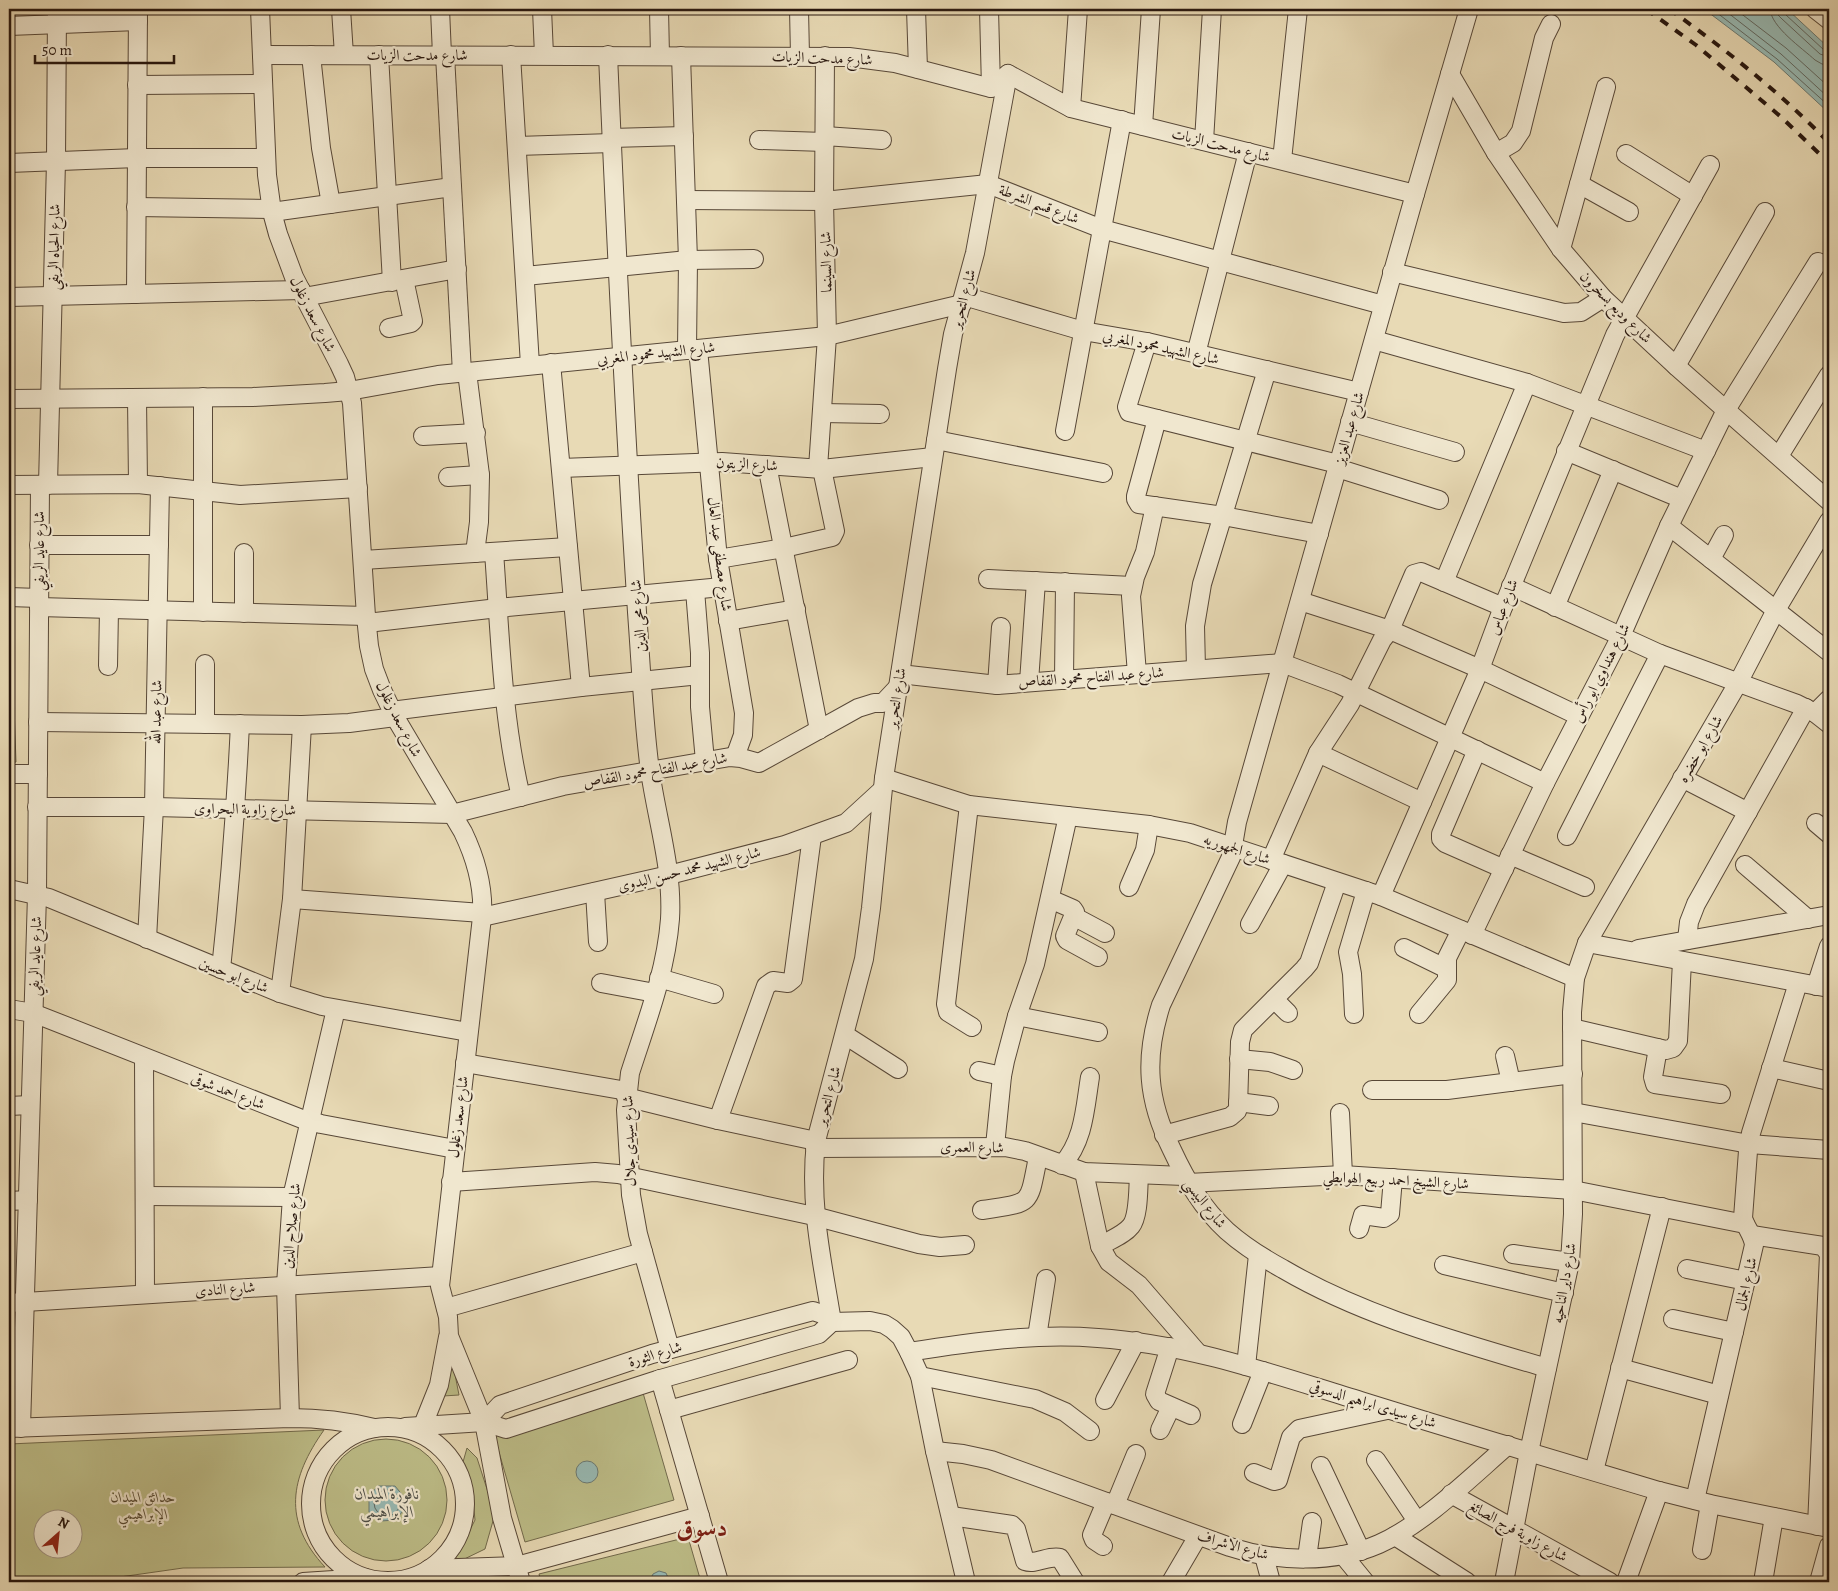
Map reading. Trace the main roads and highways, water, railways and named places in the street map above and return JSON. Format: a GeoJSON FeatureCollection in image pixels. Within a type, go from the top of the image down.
{"type":"FeatureCollection","features":[{"type":"Feature","properties":{"kind":"water"},"geometry":{"type":"Polygon","coordinates":[[[1704,9],[1787,9],[1829,48],[1829,113],[1774,62],[1704,9]]]}},
{"type":"Feature","properties":{"kind":"water"},"geometry":{"type":"Polygon","coordinates":[[[587,1461],[595,1464],[598,1472],[595,1480],[587,1483],[579,1480],[576,1472],[579,1464],[587,1461]]]}},
{"type":"Feature","properties":{"kind":"water","name":"نافورة الميدان الإبراهيمي"},"geometry":{"type":"Polygon","coordinates":[[[378,1486],[395,1486],[404,1497],[404,1510],[395,1520],[381,1521],[369,1512],[369,1496],[378,1486]]]}},
{"type":"Feature","properties":{"kind":"water"},"geometry":{"type":"Polygon","coordinates":[[[659,1571],[666,1573],[670,1582],[649,1582],[653,1574],[659,1571]]]}},
{"type":"Feature","properties":{"kind":"railway"},"geometry":{"type":"LineString","coordinates":[[1646,9],[1696,45],[1780,116],[1829,163]]}},
{"type":"Feature","properties":{"kind":"railway"},"geometry":{"type":"LineString","coordinates":[[1669,9],[1752,72],[1829,143]]}},
{"type":"Feature","properties":{"kind":"district","name":"دسوق"},"geometry":{"type":"Point","coordinates":[702,1528]}},
{"type":"Feature","properties":{"kind":"park label","name":"حدائق الميدان الإبراهيمي"},"geometry":{"type":"Point","coordinates":[143,1506]}}]}
